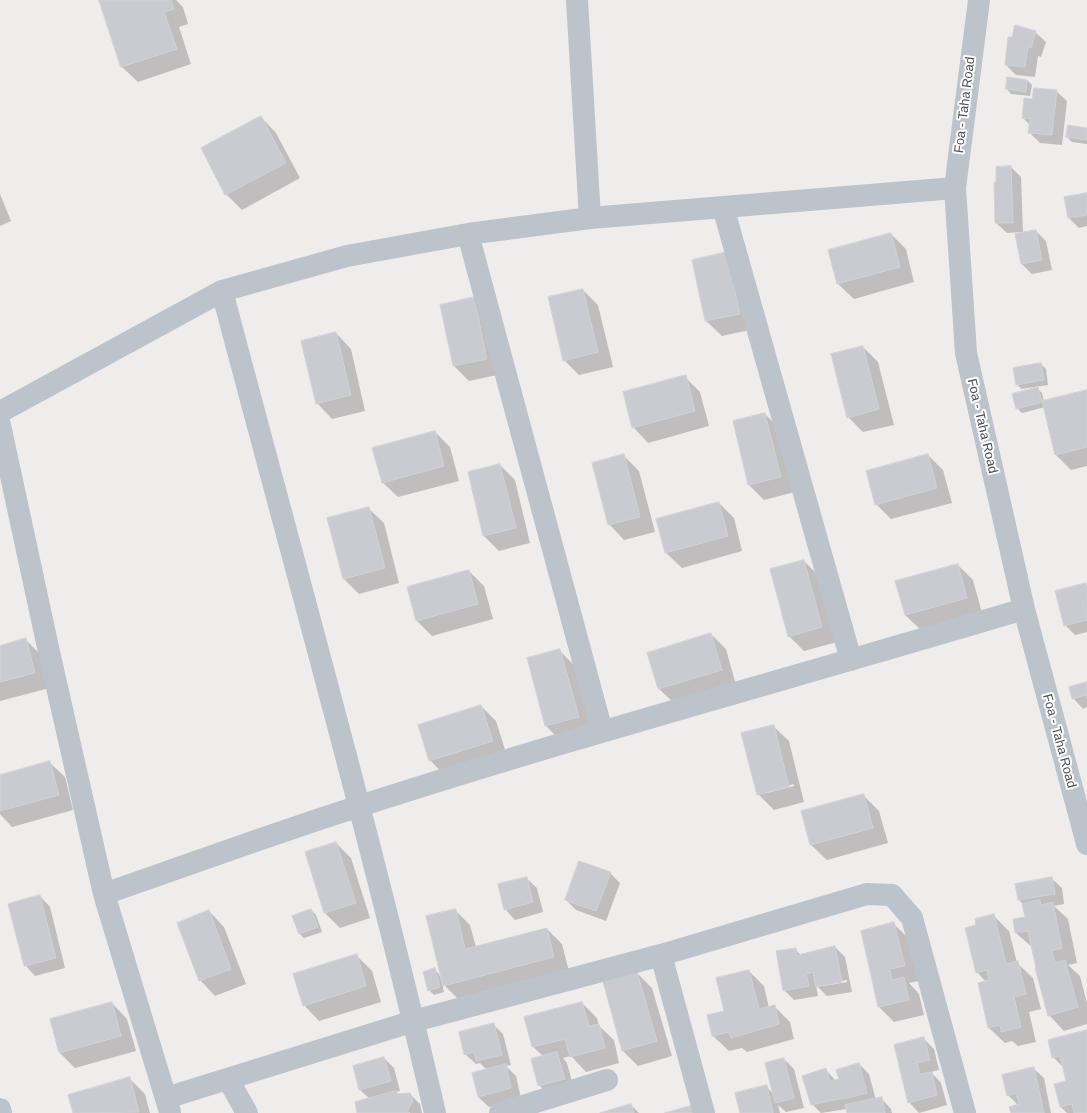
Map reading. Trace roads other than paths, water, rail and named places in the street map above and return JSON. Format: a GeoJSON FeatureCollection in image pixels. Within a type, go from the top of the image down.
{"type":"FeatureCollection","features":[{"type":"Feature","properties":{"kind":"street"},"geometry":{"type":"LineString","coordinates":[[577,0],[590,218]]}},
{"type":"Feature","properties":{"kind":"street","name":"Foa - Taha Road"},"geometry":{"type":"LineString","coordinates":[[979,0],[955,188],[966,353],[1024,609],[1087,844]]}},
{"type":"Feature","properties":{"kind":"street"},"geometry":{"type":"LineString","coordinates":[[0,412],[222,291],[346,256],[468,234],[590,218],[955,188]]}},
{"type":"Feature","properties":{"kind":"street"},"geometry":{"type":"LineString","coordinates":[[723,207],[851,660]]}},
{"type":"Feature","properties":{"kind":"street"},"geometry":{"type":"LineString","coordinates":[[468,234],[602,731]]}},
{"type":"Feature","properties":{"kind":"street"},"geometry":{"type":"LineString","coordinates":[[222,291],[359,806],[414,1021],[435,1113]]}},
{"type":"Feature","properties":{"kind":"street"},"geometry":{"type":"LineString","coordinates":[[0,425],[48,652],[104,894],[168,1106],[228,1079],[414,1021],[661,955],[867,894],[892,895],[912,918],[965,1113]]}},
{"type":"Feature","properties":{"kind":"street"},"geometry":{"type":"LineString","coordinates":[[104,894],[359,806],[602,731],[1024,609]]}},
{"type":"Feature","properties":{"kind":"street"},"geometry":{"type":"LineString","coordinates":[[661,955],[704,1113]]}},
{"type":"Feature","properties":{"kind":"street"},"geometry":{"type":"LineString","coordinates":[[228,1079],[247,1113]]}},
{"type":"Feature","properties":{"kind":"street"},"geometry":{"type":"LineString","coordinates":[[500,1113],[607,1080]]}},
{"type":"Feature","properties":{"kind":"street"},"geometry":{"type":"LineString","coordinates":[[0,1109],[1,1113]]}}]}
